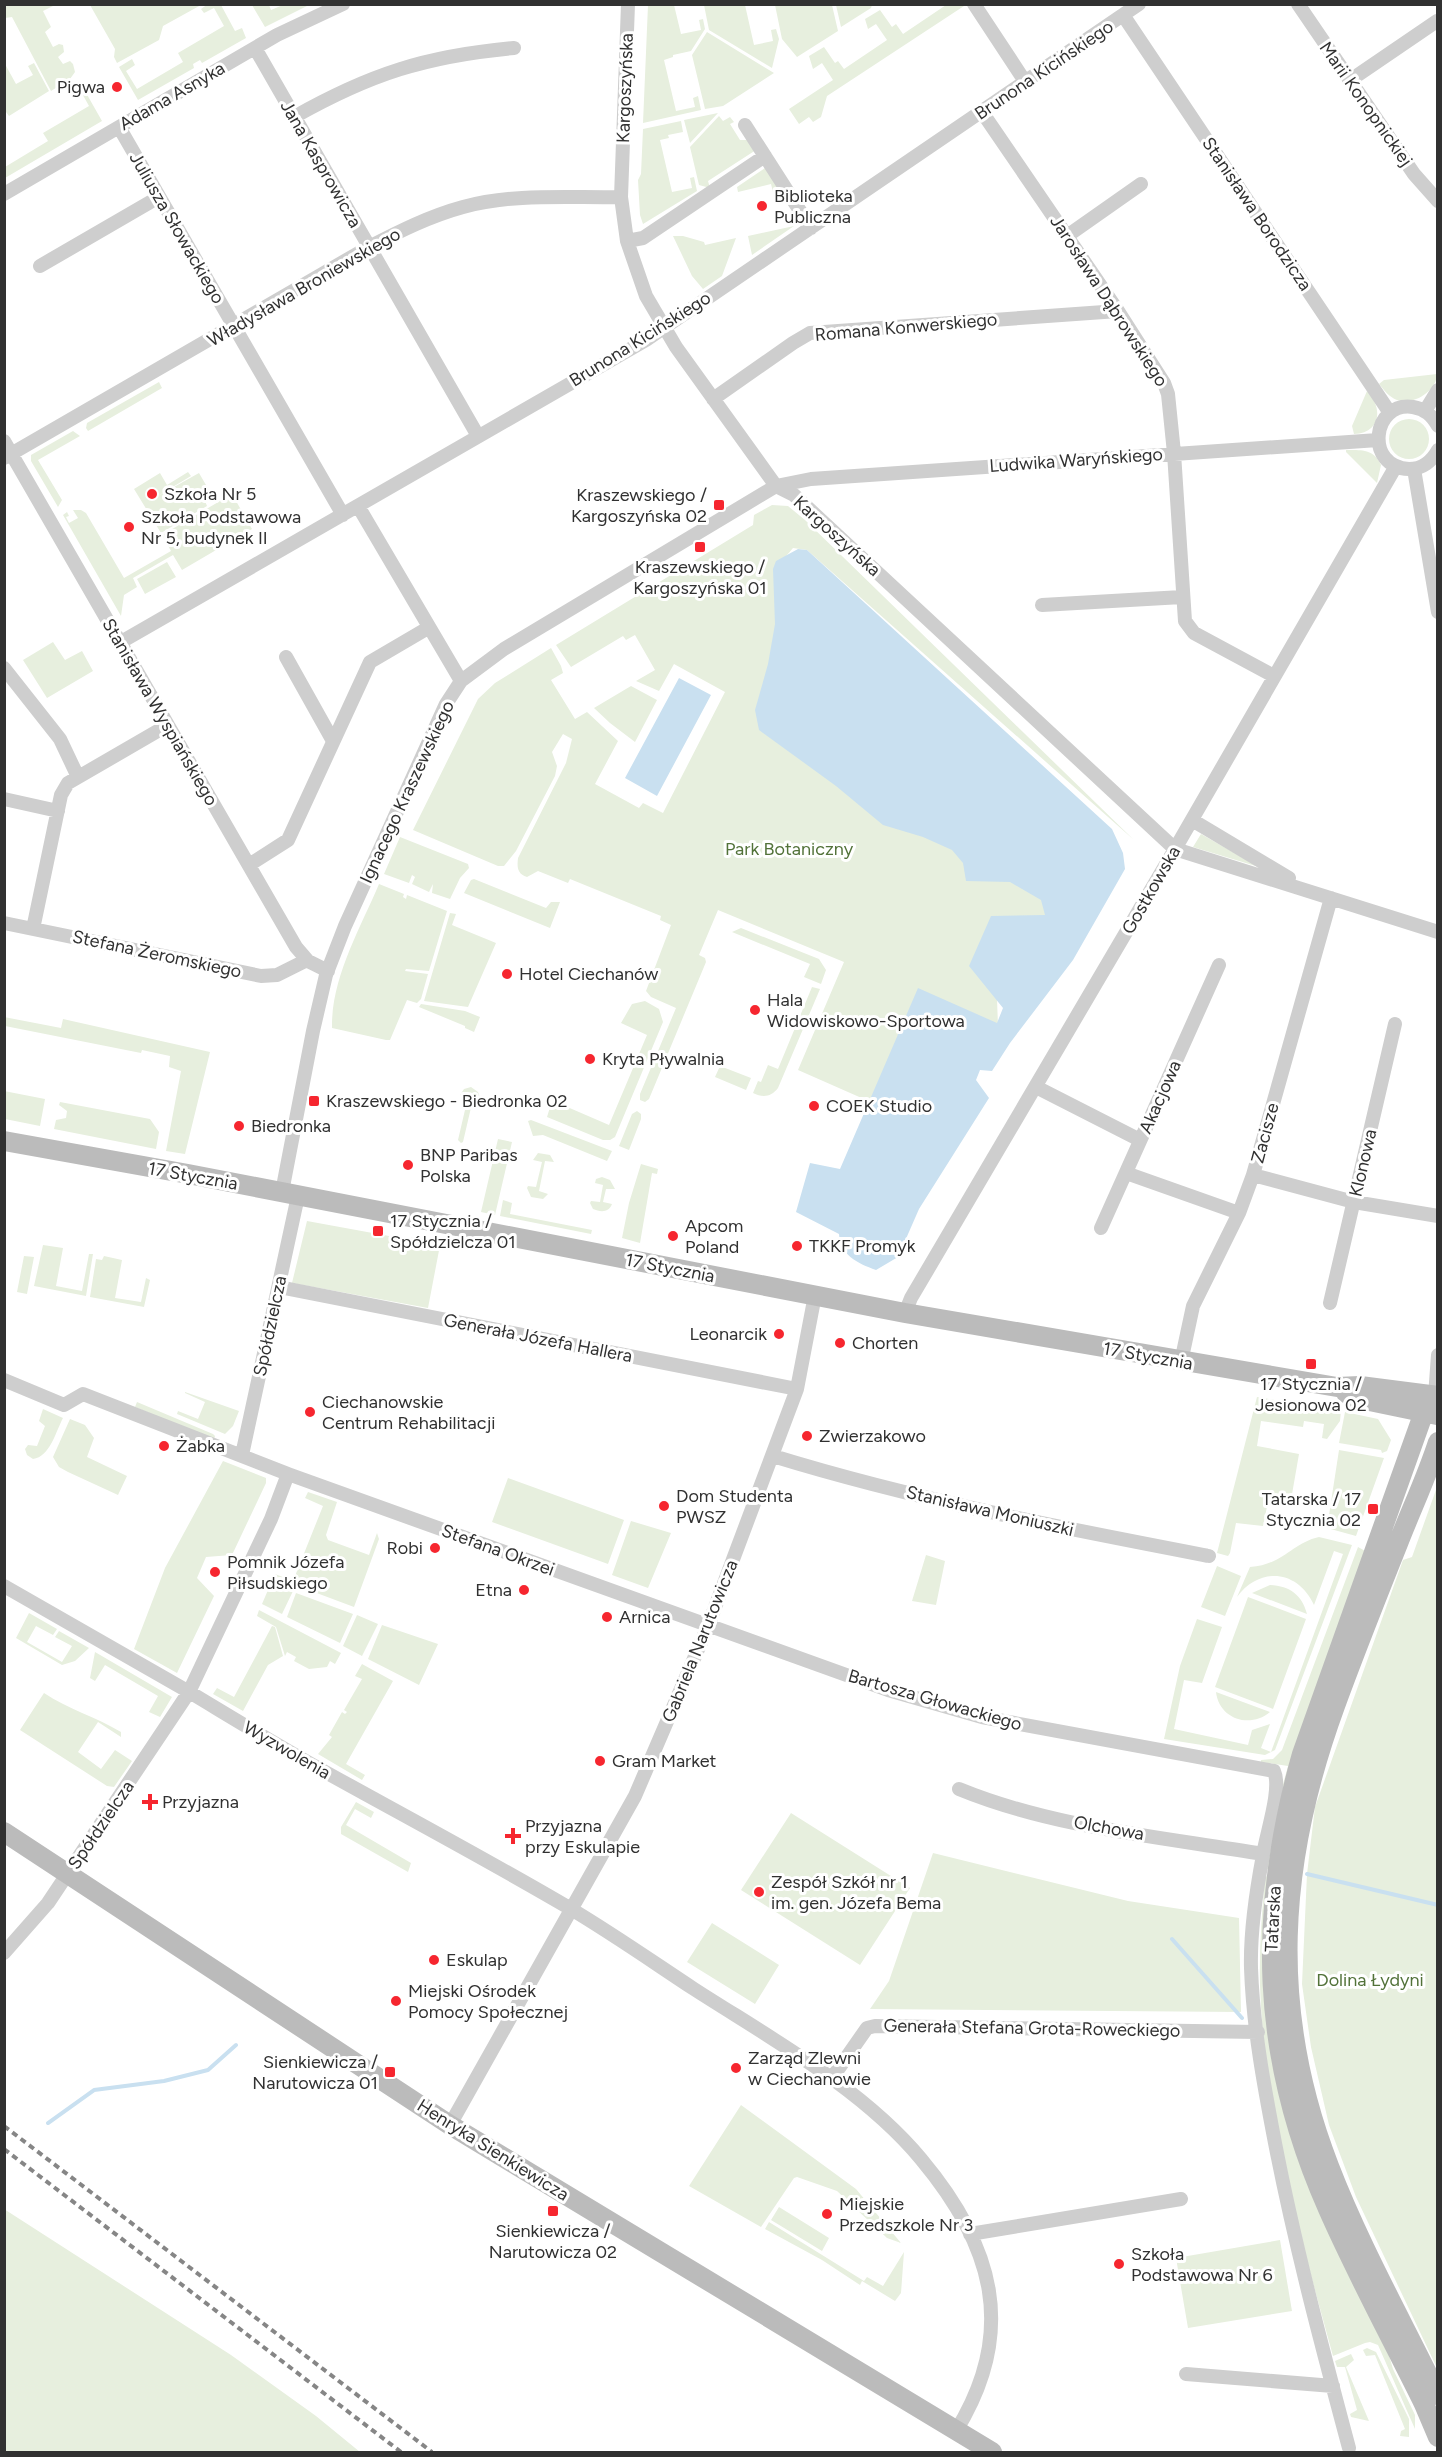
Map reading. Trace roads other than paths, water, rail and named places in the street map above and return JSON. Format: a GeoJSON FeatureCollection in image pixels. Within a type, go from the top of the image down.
{"type":"FeatureCollection","features":[{"type":"Feature","properties":{"kind":"street","name":"Adama Asnyka"},"geometry":{"type":"LineString","coordinates":[[4,194],[296,25],[343,4]]}},
{"type":"Feature","properties":{"kind":"street","name":"Kargoszyńska"},"geometry":{"type":"LineString","coordinates":[[627,4],[621,197],[627,241],[646,296],[664,328],[776,486],[794,495],[1175,849]]}},
{"type":"Feature","properties":{"kind":"street"},"geometry":{"type":"LineString","coordinates":[[974,4],[1026,83]]}},
{"type":"Feature","properties":{"kind":"street","name":"Brunona Kicińskiego"},"geometry":{"type":"LineString","coordinates":[[121,642],[664,328],[1139,4]]}},
{"type":"Feature","properties":{"kind":"street","name":"Marii Konopnickiej"},"geometry":{"type":"LineString","coordinates":[[1298,4],[1414,174],[1436,197]]}},
{"type":"Feature","properties":{"kind":"street","name":"Stanisława Borodzicza"},"geometry":{"type":"LineString","coordinates":[[1123,15],[1390,413]]}},
{"type":"Feature","properties":{"kind":"street"},"geometry":{"type":"LineString","coordinates":[[1349,81],[1437,21]]}},
{"type":"Feature","properties":{"kind":"street","name":"Jana Kasprowicza"},"geometry":{"type":"LineString","coordinates":[[255,48],[478,436]]}},
{"type":"Feature","properties":{"kind":"street"},"geometry":{"type":"LineString","coordinates":[[294,117],[331,96],[379,75],[435,58],[514,48]]}},
{"type":"Feature","properties":{"kind":"street","name":"Jarosława Dąbrowskiego"},"geometry":{"type":"LineString","coordinates":[[982,112],[1118,311],[1164,383],[1170,402],[1185,621],[1194,633],[1274,676]]}},
{"type":"Feature","properties":{"kind":"street"},"geometry":{"type":"LineString","coordinates":[[745,125],[811,228]]}},
{"type":"Feature","properties":{"kind":"street","name":"Juliusza Słowackiego"},"geometry":{"type":"LineString","coordinates":[[119,127],[343,515]]}},
{"type":"Feature","properties":{"kind":"street"},"geometry":{"type":"LineString","coordinates":[[627,241],[643,238],[765,156]]}},
{"type":"Feature","properties":{"kind":"street"},"geometry":{"type":"LineString","coordinates":[[1067,236],[1141,184]]}},
{"type":"Feature","properties":{"kind":"street"},"geometry":{"type":"LineString","coordinates":[[40,266],[159,197]]}},
{"type":"Feature","properties":{"kind":"street","name":"Władysława Broniewskiego"},"geometry":{"type":"LineString","coordinates":[[8,456],[369,247],[416,224],[464,207],[493,201],[534,197],[621,197]]}},
{"type":"Feature","properties":{"kind":"street","name":"Romana Konwerskiego"},"geometry":{"type":"LineString","coordinates":[[713,399],[810,333],[1118,311]]}},
{"type":"Feature","properties":{"kind":"street"},"geometry":{"type":"LineString","coordinates":[[1425,411],[1437,390]]}},
{"type":"Feature","properties":{"kind":"street"},"geometry":{"type":"LineString","coordinates":[[1436,455],[1425,465],[1414,469],[1396,466],[1381,453],[1378,440],[1379,429],[1390,413],[1409,406],[1425,411],[1437,426]]}},
{"type":"Feature","properties":{"kind":"street","name":"Ludwika Waryńskiego"},"geometry":{"type":"LineString","coordinates":[[776,486],[811,479],[1378,440]]}},
{"type":"Feature","properties":{"kind":"street","name":"Stanisława Wyspiańskiego"},"geometry":{"type":"LineString","coordinates":[[4,441],[8,456],[121,642],[296,946],[307,960],[328,971]]}},
{"type":"Feature","properties":{"kind":"street","name":"Gostkowska"},"geometry":{"type":"LineString","coordinates":[[905,1313],[911,1298],[1192,820],[1396,466]]}},
{"type":"Feature","properties":{"kind":"street"},"geometry":{"type":"LineString","coordinates":[[1414,469],[1437,612]]}},
{"type":"Feature","properties":{"kind":"street","name":"Ignacego Kraszewskiego"},"geometry":{"type":"LineString","coordinates":[[290,1194],[316,1015],[328,971],[345,926],[390,825],[446,704],[461,681],[504,649],[776,486]]}},
{"type":"Feature","properties":{"kind":"street"},"geometry":{"type":"LineString","coordinates":[[358,506],[461,681]]}},
{"type":"Feature","properties":{"kind":"street"},"geometry":{"type":"LineString","coordinates":[[1042,605],[1182,597]]}},
{"type":"Feature","properties":{"kind":"street"},"geometry":{"type":"LineString","coordinates":[[249,865],[288,840],[370,662],[428,628]]}},
{"type":"Feature","properties":{"kind":"street"},"geometry":{"type":"LineString","coordinates":[[286,657],[333,741]]}},
{"type":"Feature","properties":{"kind":"street"},"geometry":{"type":"LineString","coordinates":[[4,668],[60,739],[78,777]]}},
{"type":"Feature","properties":{"kind":"street"},"geometry":{"type":"LineString","coordinates":[[33,929],[61,795],[68,783],[168,725]]}},
{"type":"Feature","properties":{"kind":"street"},"geometry":{"type":"LineString","coordinates":[[4,800],[58,811]]}},
{"type":"Feature","properties":{"kind":"street"},"geometry":{"type":"LineString","coordinates":[[1192,820],[1309,890]]}},
{"type":"Feature","properties":{"kind":"street"},"geometry":{"type":"LineString","coordinates":[[1175,849],[1437,932]]}},
{"type":"Feature","properties":{"kind":"street","name":"Zacisze"},"geometry":{"type":"LineString","coordinates":[[1181,1362],[1193,1306],[1239,1213],[1253,1175],[1331,898]]}},
{"type":"Feature","properties":{"kind":"street","name":"Stefana Żeromskiego"},"geometry":{"type":"LineString","coordinates":[[4,923],[261,976],[276,975],[307,960]]}},
{"type":"Feature","properties":{"kind":"street","name":"Akacjowa"},"geometry":{"type":"LineString","coordinates":[[1101,1228],[1219,965]]}},
{"type":"Feature","properties":{"kind":"street","name":"Klonowa"},"geometry":{"type":"LineString","coordinates":[[1330,1303],[1395,1024]]}},
{"type":"Feature","properties":{"kind":"street"},"geometry":{"type":"LineString","coordinates":[[1036,1087],[1140,1140]]}},
{"type":"Feature","properties":{"kind":"street","name":"17 Stycznia"},"geometry":{"type":"LineString","coordinates":[[4,1141],[905,1313],[1337,1387],[1355,1398],[1434,1404]]}},
{"type":"Feature","properties":{"kind":"street"},"geometry":{"type":"LineString","coordinates":[[1126,1173],[1239,1213]]}},
{"type":"Feature","properties":{"kind":"street"},"geometry":{"type":"LineString","coordinates":[[1253,1175],[1354,1202],[1437,1216]]}},
{"type":"Feature","properties":{"kind":"street","name":"Spółdzielcza"},"geometry":{"type":"LineString","coordinates":[[242,1455],[279,1287],[290,1194]]}},
{"type":"Feature","properties":{"kind":"street","name":"Generała Józefa Hallera"},"geometry":{"type":"LineString","coordinates":[[279,1287],[797,1389]]}},
{"type":"Feature","properties":{"kind":"street","name":"Gabriela Narutowicza"},"geometry":{"type":"LineString","coordinates":[[450,2125],[573,1910],[635,1796],[708,1626],[773,1456],[797,1389],[815,1295]]}},
{"type":"Feature","properties":{"kind":"street"},"geometry":{"type":"LineString","coordinates":[[1434,1404],[1437,1355]]}},
{"type":"Feature","properties":{"kind":"street"},"geometry":{"type":"LineString","coordinates":[[4,1380],[64,1404],[83,1394],[242,1455]]}},
{"type":"Feature","properties":{"kind":"street","name":"Tatarska"},"geometry":{"type":"LineString","coordinates":[[1434,1404],[1302,1754],[1287,1804],[1273,1904],[1270,1951],[1271,1991],[1276,2035],[1297,2125],[1328,2209],[1419,2394],[1437,2437]]}},
{"type":"Feature","properties":{"kind":"street","name":"Tatarska"},"geometry":{"type":"LineString","coordinates":[[1437,1442],[1318,1756],[1298,1838],[1291,1886],[1287,1989],[1292,2032],[1313,2122],[1343,2203],[1437,2395]]}},
{"type":"Feature","properties":{"kind":"street","name":"Stefana Okrzei"},"geometry":{"type":"LineString","coordinates":[[242,1455],[288,1474],[708,1626]]}},
{"type":"Feature","properties":{"kind":"street","name":"Stanisława Moniuszki"},"geometry":{"type":"LineString","coordinates":[[773,1456],[842,1476],[1020,1520],[1209,1556]]}},
{"type":"Feature","properties":{"kind":"street","name":"Spółdzielcza"},"geometry":{"type":"LineString","coordinates":[[4,1953],[30,1926],[68,1875],[189,1692],[271,1519],[288,1474]]}},
{"type":"Feature","properties":{"kind":"street","name":"Wyzwolenia"},"geometry":{"type":"LineString","coordinates":[[4,1586],[316,1767],[573,1910],[832,2078],[892,2129],[920,2157],[945,2191],[970,2234],[982,2261],[990,2288],[992,2334],[980,2384],[956,2431]]}},
{"type":"Feature","properties":{"kind":"street","name":"Bartosza Głowackiego"},"geometry":{"type":"LineString","coordinates":[[708,1626],[875,1686],[982,1718],[1274,1771]]}},
{"type":"Feature","properties":{"kind":"street","name":"Tatarska"},"geometry":{"type":"LineString","coordinates":[[1274,1771],[1277,1785],[1253,1921],[1251,1968],[1257,2032],[1263,2085],[1288,2210],[1349,2448]]}},
{"type":"Feature","properties":{"kind":"street","name":"Olchowa"},"geometry":{"type":"LineString","coordinates":[[959,1789],[994,1803],[1053,1819],[1263,1854]]}},
{"type":"Feature","properties":{"kind":"street","name":"Henryka Sienkiewicza"},"geometry":{"type":"LineString","coordinates":[[4,1832],[450,2125],[992,2452]]}},
{"type":"Feature","properties":{"kind":"street","name":"Generała Stefana Grota-Roweckiego"},"geometry":{"type":"LineString","coordinates":[[832,2078],[867,2028],[875,2026],[1257,2032]]}},
{"type":"Feature","properties":{"kind":"street"},"geometry":{"type":"LineString","coordinates":[[970,2234],[1181,2199]]}},
{"type":"Feature","properties":{"kind":"street"},"geometry":{"type":"LineString","coordinates":[[1186,2374],[1333,2386]]}},
{"type":"Feature","properties":{"kind":"water"},"geometry":{"type":"Polygon","coordinates":[[[798,549],[807,550],[1112,829],[1123,853],[1125,869],[1073,960],[1010,1043],[992,1071],[980,1070],[976,1080],[989,1098],[919,1209],[898,1257],[876,1270],[856,1261],[846,1253],[839,1234],[796,1212],[810,1163],[840,1169],[918,988],[997,1023],[1003,1008],[969,966],[991,916],[1045,915],[1041,900],[1010,882],[966,881],[963,863],[952,850],[923,837],[883,825],[836,786],[759,730],[755,710],[768,664],[775,624],[773,569],[776,561],[798,549]]]}},
{"type":"Feature","properties":{"kind":"water"},"geometry":{"type":"Polygon","coordinates":[[[679,678],[711,695],[657,796],[625,778],[679,678]]]}},
{"type":"Feature","properties":{"kind":"waterway"},"geometry":{"type":"LineString","coordinates":[[1307,1874],[1438,1905]]}},
{"type":"Feature","properties":{"kind":"waterway"},"geometry":{"type":"LineString","coordinates":[[1172,1939],[1242,2018]]}},
{"type":"Feature","properties":{"kind":"waterway"},"geometry":{"type":"LineString","coordinates":[[48,2123],[94,2090],[164,2081],[208,2070],[236,2045]]}},
{"type":"Feature","properties":{"kind":"railway"},"geometry":{"type":"LineString","coordinates":[[4,2126],[432,2452]]}},
{"type":"Feature","properties":{"kind":"railway"},"geometry":{"type":"LineString","coordinates":[[4,2149],[401,2452]]}},
{"type":"Feature","properties":{"kind":"place","name":"Pigwa"},"geometry":{"type":"Point","coordinates":[117,87]}},
{"type":"Feature","properties":{"kind":"place","name":"Biblioteka Publiczna"},"geometry":{"type":"Point","coordinates":[762,206]}},
{"type":"Feature","properties":{"kind":"place","name":"Szkoła Nr 5"},"geometry":{"type":"Point","coordinates":[152,494]}},
{"type":"Feature","properties":{"kind":"place","name":"Kraszewskiego / Kargoszyńska 02"},"geometry":{"type":"Point","coordinates":[719,505]}},
{"type":"Feature","properties":{"kind":"place","name":"Szkoła Podstawowa Nr 5, budynek II"},"geometry":{"type":"Point","coordinates":[129,527]}},
{"type":"Feature","properties":{"kind":"place","name":"Kraszewskiego / Kargoszyńska 01"},"geometry":{"type":"Point","coordinates":[700,547]}},
{"type":"Feature","properties":{"kind":"place","name":"Hotel Ciechanów"},"geometry":{"type":"Point","coordinates":[507,974]}},
{"type":"Feature","properties":{"kind":"place","name":"Hala Widowiskowo-Sportowa"},"geometry":{"type":"Point","coordinates":[755,1010]}},
{"type":"Feature","properties":{"kind":"place","name":"Kryta Pływalnia"},"geometry":{"type":"Point","coordinates":[590,1059]}},
{"type":"Feature","properties":{"kind":"place","name":"Kraszewskiego - Biedronka 02"},"geometry":{"type":"Point","coordinates":[314,1101]}},
{"type":"Feature","properties":{"kind":"place","name":"COEK Studio"},"geometry":{"type":"Point","coordinates":[814,1106]}},
{"type":"Feature","properties":{"kind":"place","name":"Biedronka"},"geometry":{"type":"Point","coordinates":[239,1126]}},
{"type":"Feature","properties":{"kind":"place","name":"BNP Paribas Polska"},"geometry":{"type":"Point","coordinates":[408,1165]}},
{"type":"Feature","properties":{"kind":"place","name":"17 Stycznia / Spółdzielcza 01"},"geometry":{"type":"Point","coordinates":[378,1231]}},
{"type":"Feature","properties":{"kind":"place","name":"Apcom Poland"},"geometry":{"type":"Point","coordinates":[673,1236]}},
{"type":"Feature","properties":{"kind":"place","name":"TKKF Promyk"},"geometry":{"type":"Point","coordinates":[797,1246]}},
{"type":"Feature","properties":{"kind":"place","name":"Leonarcik"},"geometry":{"type":"Point","coordinates":[779,1334]}},
{"type":"Feature","properties":{"kind":"place","name":"Chorten"},"geometry":{"type":"Point","coordinates":[840,1343]}},
{"type":"Feature","properties":{"kind":"place","name":"17 Stycznia / Jesionowa 02"},"geometry":{"type":"Point","coordinates":[1311,1364]}},
{"type":"Feature","properties":{"kind":"place","name":"Ciechanowskie Centrum Rehabilitacji"},"geometry":{"type":"Point","coordinates":[310,1412]}},
{"type":"Feature","properties":{"kind":"place","name":"Zwierzakowo"},"geometry":{"type":"Point","coordinates":[807,1436]}},
{"type":"Feature","properties":{"kind":"place","name":"Żabka"},"geometry":{"type":"Point","coordinates":[164,1446]}},
{"type":"Feature","properties":{"kind":"place","name":"Dom Studenta PWSZ"},"geometry":{"type":"Point","coordinates":[664,1506]}},
{"type":"Feature","properties":{"kind":"place","name":"Tatarska / 17 Stycznia 02"},"geometry":{"type":"Point","coordinates":[1373,1509]}},
{"type":"Feature","properties":{"kind":"place","name":"Robi"},"geometry":{"type":"Point","coordinates":[435,1548]}},
{"type":"Feature","properties":{"kind":"place","name":"Pomnik Józefa Piłsudskiego"},"geometry":{"type":"Point","coordinates":[215,1572]}},
{"type":"Feature","properties":{"kind":"place","name":"Etna"},"geometry":{"type":"Point","coordinates":[524,1590]}},
{"type":"Feature","properties":{"kind":"place","name":"Arnica"},"geometry":{"type":"Point","coordinates":[607,1617]}},
{"type":"Feature","properties":{"kind":"place","name":"Gram Market"},"geometry":{"type":"Point","coordinates":[600,1761]}},
{"type":"Feature","properties":{"kind":"place","name":"Przyjazna"},"geometry":{"type":"Point","coordinates":[150,1802]}},
{"type":"Feature","properties":{"kind":"place","name":"Przyjazna przy Eskulapie"},"geometry":{"type":"Point","coordinates":[513,1836]}},
{"type":"Feature","properties":{"kind":"place","name":"Zespół Szkół nr 1 im. gen. Józefa Bema"},"geometry":{"type":"Point","coordinates":[759,1892]}},
{"type":"Feature","properties":{"kind":"place","name":"Eskulap"},"geometry":{"type":"Point","coordinates":[434,1960]}},
{"type":"Feature","properties":{"kind":"place","name":"Miejski Ośrodek Pomocy Społecznej"},"geometry":{"type":"Point","coordinates":[396,2001]}},
{"type":"Feature","properties":{"kind":"place","name":"Zarząd Zlewni w Ciechanowie"},"geometry":{"type":"Point","coordinates":[736,2068]}},
{"type":"Feature","properties":{"kind":"place","name":"Sienkiewicza / Narutowicza 01"},"geometry":{"type":"Point","coordinates":[390,2072]}},
{"type":"Feature","properties":{"kind":"place","name":"Sienkiewicza / Narutowicza 02"},"geometry":{"type":"Point","coordinates":[553,2211]}},
{"type":"Feature","properties":{"kind":"place","name":"Miejskie Przedszkole Nr 3"},"geometry":{"type":"Point","coordinates":[827,2214]}},
{"type":"Feature","properties":{"kind":"place","name":"Szkoła Podstawowa Nr 6"},"geometry":{"type":"Point","coordinates":[1119,2264]}},
{"type":"Feature","properties":{"kind":"park label","name":"Park Botaniczny"},"geometry":{"type":"Point","coordinates":[789,849]}},
{"type":"Feature","properties":{"kind":"park label","name":"Dolina Łydyni"},"geometry":{"type":"Point","coordinates":[1370,1980]}}]}
